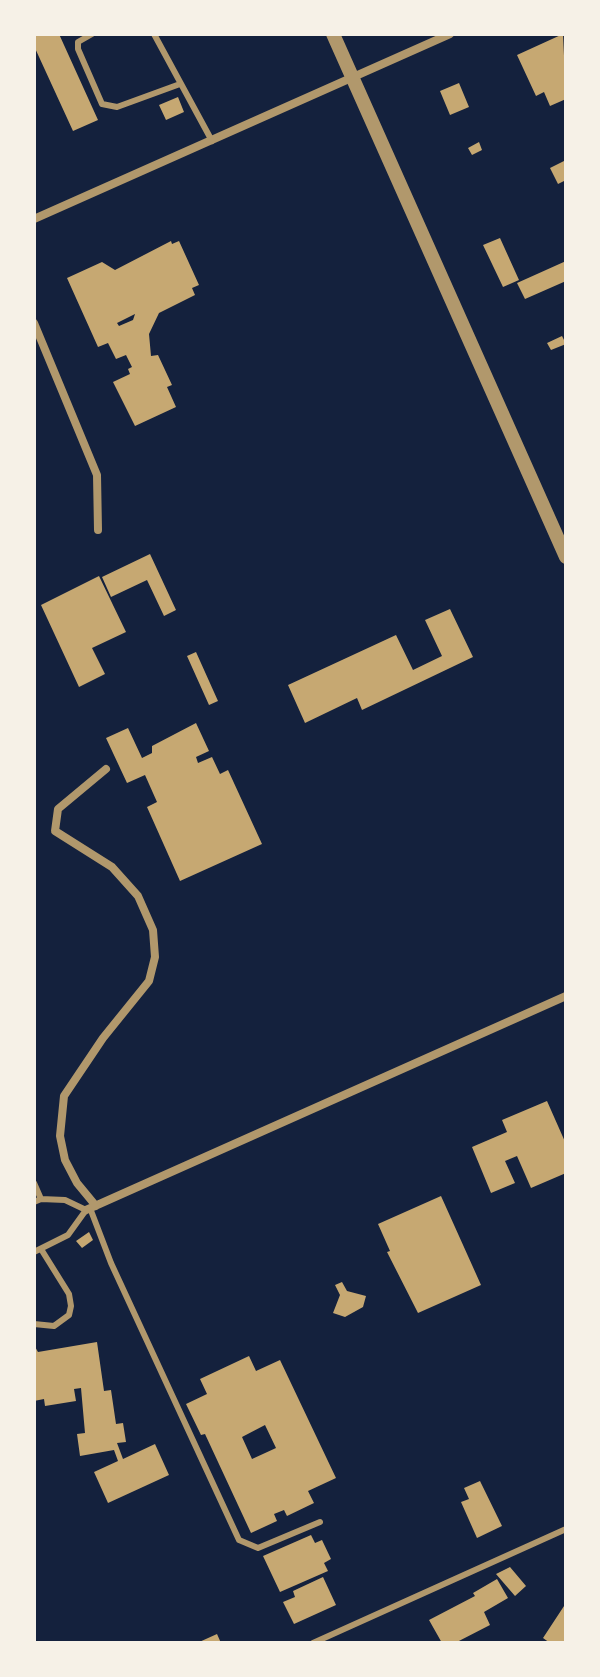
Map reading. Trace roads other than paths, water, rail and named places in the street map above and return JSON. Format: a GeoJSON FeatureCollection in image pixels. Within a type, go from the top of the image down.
{"type":"FeatureCollection","features":[{"type":"Feature","properties":{"kind":"street"},"geometry":{"type":"LineString","coordinates":[[333,34],[566,557]]}},
{"type":"Feature","properties":{"kind":"street"},"geometry":{"type":"LineString","coordinates":[[34,219],[450,34]]}},
{"type":"Feature","properties":{"kind":"street"},"geometry":{"type":"LineString","coordinates":[[34,323],[97,475],[98,530]]}},
{"type":"Feature","properties":{"kind":"street"},"geometry":{"type":"LineString","coordinates":[[106,769],[58,809],[55,831],[112,867],[138,896],[153,930],[155,957],[149,981],[103,1038],[64,1096],[60,1136],[65,1160],[91,1208],[566,996]]}},
{"type":"Feature","properties":{"kind":"lane"},"geometry":{"type":"LineString","coordinates":[[92,34],[78,42],[78,49],[102,104],[117,107],[180,84]]}},
{"type":"Feature","properties":{"kind":"lane"},"geometry":{"type":"LineString","coordinates":[[154,34],[212,141]]}},
{"type":"Feature","properties":{"kind":"lane"},"geometry":{"type":"LineString","coordinates":[[34,1183],[38,1200],[65,1200],[91,1208]]}},
{"type":"Feature","properties":{"kind":"lane"},"geometry":{"type":"LineString","coordinates":[[34,1324],[54,1326],[69,1315],[71,1306],[69,1294],[37,1251],[68,1235],[91,1208]]}},
{"type":"Feature","properties":{"kind":"lane"},"geometry":{"type":"LineString","coordinates":[[91,1208],[111,1263],[239,1540],[258,1548],[320,1522]]}},
{"type":"Feature","properties":{"kind":"lane"},"geometry":{"type":"LineString","coordinates":[[313,1643],[566,1529]]}}]}
